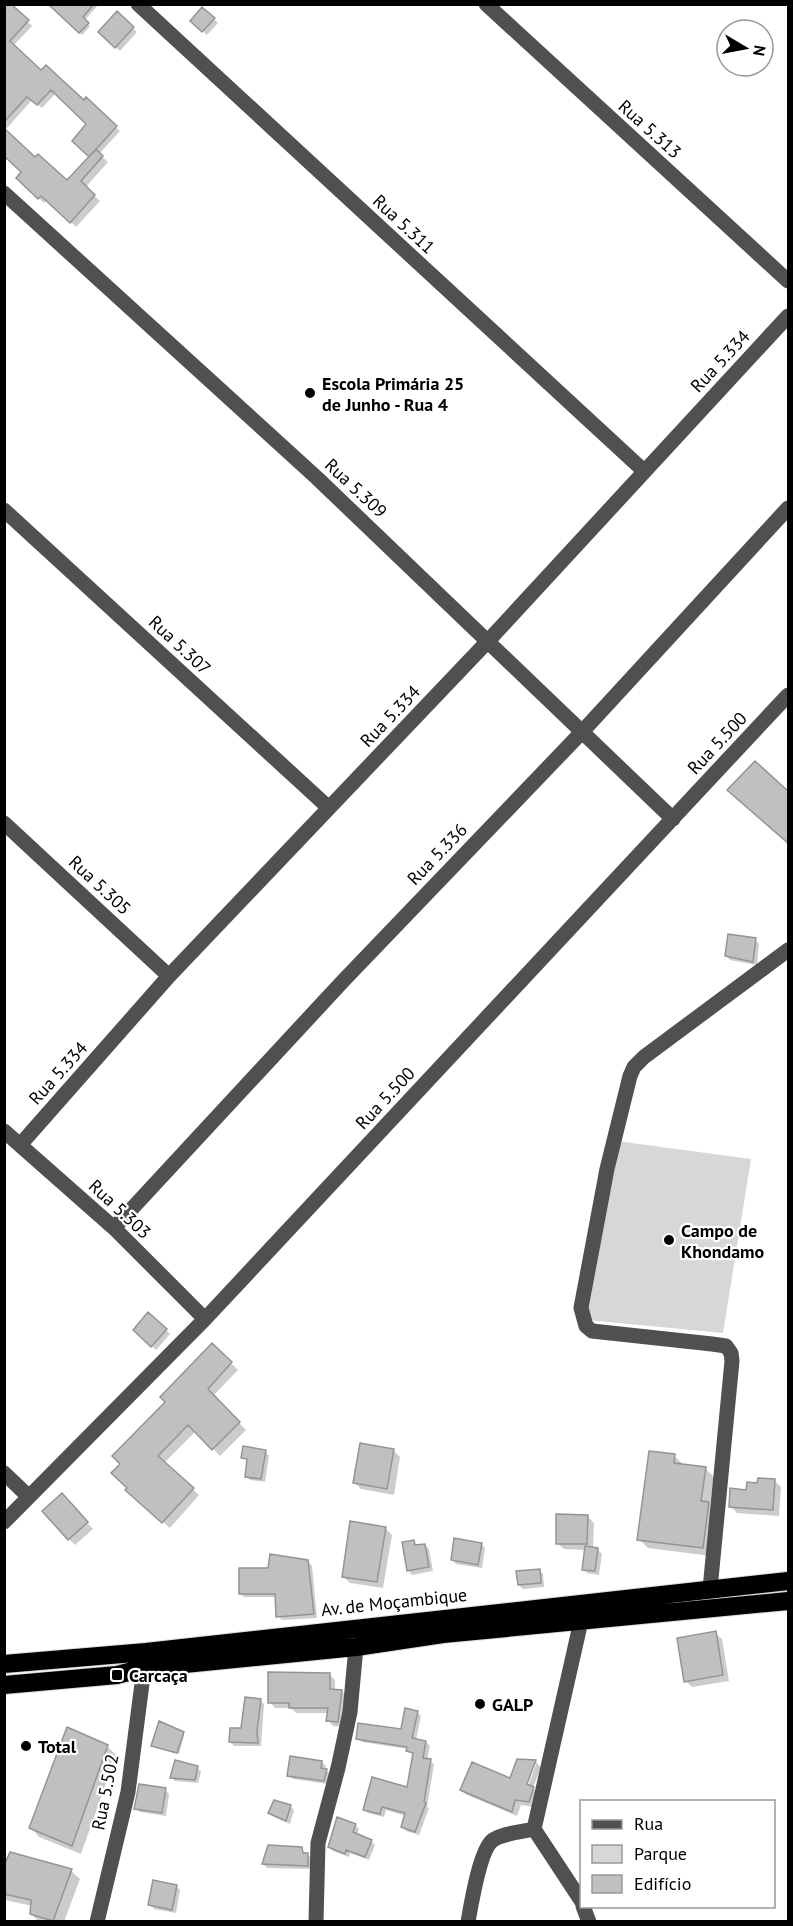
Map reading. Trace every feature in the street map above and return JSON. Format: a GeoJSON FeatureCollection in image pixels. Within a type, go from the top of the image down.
{"type":"FeatureCollection","features":[{"type":"Feature","properties":{"kind":"highway","name":"Av. de Moçambique"},"geometry":{"type":"LineString","coordinates":[[4,1664],[146,1652],[789,1581]]}},
{"type":"Feature","properties":{"kind":"highway","name":"Av. de Moçambique"},"geometry":{"type":"LineString","coordinates":[[4,1685],[117,1675],[144,1668],[356,1647],[443,1634],[789,1601]]}},
{"type":"Feature","properties":{"kind":"street","name":"Rua 5.311"},"geometry":{"type":"LineString","coordinates":[[138,4],[644,471]]}},
{"type":"Feature","properties":{"kind":"street","name":"Rua 5.313"},"geometry":{"type":"LineString","coordinates":[[486,4],[789,282]]}},
{"type":"Feature","properties":{"kind":"street","name":"Rua 5.309"},"geometry":{"type":"LineString","coordinates":[[4,193],[317,478],[489,640],[581,733],[673,819]]}},
{"type":"Feature","properties":{"kind":"street","name":"Rua 5.334"},"geometry":{"type":"LineString","coordinates":[[20,1145],[169,976],[489,640],[789,316]]}},
{"type":"Feature","properties":{"kind":"street","name":"Rua 5.336"},"geometry":{"type":"LineString","coordinates":[[114,1228],[343,981],[581,733],[789,508]]}},
{"type":"Feature","properties":{"kind":"street","name":"Rua 5.307"},"geometry":{"type":"LineString","coordinates":[[4,510],[329,808]]}},
{"type":"Feature","properties":{"kind":"street","name":"Rua 5.500"},"geometry":{"type":"LineString","coordinates":[[4,1522],[205,1319],[789,695]]}},
{"type":"Feature","properties":{"kind":"street","name":"Rua 5.305"},"geometry":{"type":"LineString","coordinates":[[4,823],[169,976]]}},
{"type":"Feature","properties":{"kind":"street"},"geometry":{"type":"LineString","coordinates":[[710,1589],[731,1353],[726,1346],[592,1331],[586,1326],[581,1308],[607,1169],[634,1067],[789,950]]}},
{"type":"Feature","properties":{"kind":"street","name":"Rua 5.303"},"geometry":{"type":"LineString","coordinates":[[4,1131],[114,1228],[205,1319]]}},
{"type":"Feature","properties":{"kind":"street"},"geometry":{"type":"LineString","coordinates":[[4,1473],[28,1496]]}},
{"type":"Feature","properties":{"kind":"street"},"geometry":{"type":"LineString","coordinates":[[580,1899],[534,1829],[581,1621]]}},
{"type":"Feature","properties":{"kind":"street"},"geometry":{"type":"LineString","coordinates":[[316,1922],[318,1843],[350,1712],[356,1647]]}},
{"type":"Feature","properties":{"kind":"street","name":"Rua 5.502"},"geometry":{"type":"LineString","coordinates":[[97,1922],[128,1791],[144,1668]]}},
{"type":"Feature","properties":{"kind":"street"},"geometry":{"type":"LineString","coordinates":[[468,1922],[473,1894],[489,1843],[496,1838],[534,1829]]}},
{"type":"Feature","properties":{"kind":"green space","name":"Campo de Khondamo"},"geometry":{"type":"Polygon","coordinates":[[[617,1141],[751,1159],[723,1333],[587,1320],[617,1141]]]}},
{"type":"Feature","properties":{"kind":"building"},"geometry":{"type":"Polygon","coordinates":[[[4,4],[11,4],[29,20],[10,41],[41,70],[46,65],[117,126],[89,157],[72,141],[86,124],[51,90],[37,105],[27,97],[4,122],[4,4]]]}},
{"type":"Feature","properties":{"kind":"building"},"geometry":{"type":"Polygon","coordinates":[[[48,4],[94,4],[83,17],[89,23],[79,33],[48,4]]]}},
{"type":"Feature","properties":{"kind":"building"},"geometry":{"type":"Polygon","coordinates":[[[202,7],[215,18],[202,32],[190,21],[202,7]]]}},
{"type":"Feature","properties":{"kind":"building"},"geometry":{"type":"Polygon","coordinates":[[[117,11],[134,27],[115,48],[98,32],[117,11]]]}},
{"type":"Feature","properties":{"kind":"building"},"geometry":{"type":"Polygon","coordinates":[[[4,128],[35,157],[38,154],[67,180],[96,149],[103,156],[81,181],[95,195],[70,223],[41,196],[38,199],[16,178],[21,172],[4,156],[4,128]]]}},
{"type":"Feature","properties":{"kind":"building"},"geometry":{"type":"Polygon","coordinates":[[[755,761],[789,792],[789,844],[727,790],[755,761]]]}},
{"type":"Feature","properties":{"kind":"building"},"geometry":{"type":"Polygon","coordinates":[[[728,934],[756,938],[753,962],[725,956],[728,934]]]}},
{"type":"Feature","properties":{"kind":"building"},"geometry":{"type":"Polygon","coordinates":[[[148,1312],[167,1329],[151,1347],[133,1330],[148,1312]]]}},
{"type":"Feature","properties":{"kind":"building"},"geometry":{"type":"Polygon","coordinates":[[[212,1343],[232,1362],[208,1389],[240,1422],[212,1450],[188,1425],[158,1456],[194,1488],[162,1523],[125,1490],[127,1488],[111,1473],[120,1464],[112,1456],[165,1402],[160,1397],[212,1343]]]}},
{"type":"Feature","properties":{"kind":"building"},"geometry":{"type":"Polygon","coordinates":[[[360,1443],[394,1449],[387,1489],[353,1483],[360,1443]]]}},
{"type":"Feature","properties":{"kind":"building"},"geometry":{"type":"Polygon","coordinates":[[[243,1446],[266,1450],[261,1479],[245,1477],[247,1459],[241,1458],[243,1446]]]}},
{"type":"Feature","properties":{"kind":"building"},"geometry":{"type":"Polygon","coordinates":[[[649,1451],[675,1454],[674,1463],[706,1467],[701,1501],[709,1502],[703,1548],[637,1540],[649,1451]]]}},
{"type":"Feature","properties":{"kind":"building"},"geometry":{"type":"Polygon","coordinates":[[[758,1478],[775,1479],[773,1510],[729,1507],[730,1488],[746,1490],[747,1482],[757,1483],[758,1478]]]}},
{"type":"Feature","properties":{"kind":"building"},"geometry":{"type":"Polygon","coordinates":[[[62,1493],[88,1522],[68,1540],[42,1511],[62,1493]]]}},
{"type":"Feature","properties":{"kind":"building"},"geometry":{"type":"Polygon","coordinates":[[[556,1514],[588,1515],[587,1544],[556,1544],[556,1514]]]}},
{"type":"Feature","properties":{"kind":"building"},"geometry":{"type":"Polygon","coordinates":[[[350,1521],[386,1527],[377,1582],[342,1577],[350,1521]]]}},
{"type":"Feature","properties":{"kind":"building"},"geometry":{"type":"Polygon","coordinates":[[[454,1538],[482,1543],[478,1565],[451,1560],[454,1538]]]}},
{"type":"Feature","properties":{"kind":"building"},"geometry":{"type":"Polygon","coordinates":[[[414,1540],[415,1545],[425,1544],[429,1567],[407,1571],[402,1542],[414,1540]]]}},
{"type":"Feature","properties":{"kind":"building"},"geometry":{"type":"Polygon","coordinates":[[[585,1546],[598,1548],[595,1571],[582,1570],[585,1546]]]}},
{"type":"Feature","properties":{"kind":"building"},"geometry":{"type":"Polygon","coordinates":[[[270,1554],[308,1560],[314,1614],[276,1617],[275,1594],[239,1594],[239,1568],[268,1568],[270,1554]]]}},
{"type":"Feature","properties":{"kind":"building"},"geometry":{"type":"Polygon","coordinates":[[[540,1569],[541,1583],[518,1585],[516,1571],[540,1569]]]}},
{"type":"Feature","properties":{"kind":"building"},"geometry":{"type":"Polygon","coordinates":[[[716,1631],[723,1675],[684,1682],[677,1638],[716,1631]]]}},
{"type":"Feature","properties":{"kind":"building"},"geometry":{"type":"Polygon","coordinates":[[[268,1672],[330,1673],[330,1689],[342,1690],[338,1722],[326,1721],[328,1708],[289,1708],[289,1703],[268,1703],[268,1672]]]}},
{"type":"Feature","properties":{"kind":"building"},"geometry":{"type":"Polygon","coordinates":[[[245,1697],[261,1699],[257,1731],[258,1743],[229,1742],[230,1728],[241,1728],[245,1697]]]}},
{"type":"Feature","properties":{"kind":"building"},"geometry":{"type":"Polygon","coordinates":[[[405,1708],[418,1711],[412,1738],[426,1741],[423,1758],[431,1759],[424,1802],[426,1803],[415,1832],[401,1827],[405,1813],[382,1807],[380,1814],[363,1810],[372,1777],[407,1787],[413,1753],[406,1751],[407,1747],[356,1739],[358,1723],[401,1729],[405,1708]]]}},
{"type":"Feature","properties":{"kind":"building"},"geometry":{"type":"Polygon","coordinates":[[[159,1721],[184,1732],[177,1753],[151,1746],[159,1721]]]}},
{"type":"Feature","properties":{"kind":"building"},"geometry":{"type":"Polygon","coordinates":[[[67,1727],[108,1745],[72,1846],[29,1828],[67,1727]]]}},
{"type":"Feature","properties":{"kind":"building"},"geometry":{"type":"Polygon","coordinates":[[[290,1756],[322,1761],[321,1768],[327,1769],[324,1781],[287,1776],[290,1756]]]}},
{"type":"Feature","properties":{"kind":"building"},"geometry":{"type":"Polygon","coordinates":[[[517,1759],[536,1760],[527,1784],[534,1787],[529,1802],[515,1800],[512,1812],[460,1790],[472,1762],[510,1778],[517,1759]]]}},
{"type":"Feature","properties":{"kind":"building"},"geometry":{"type":"Polygon","coordinates":[[[175,1760],[198,1766],[195,1780],[170,1778],[175,1760]]]}},
{"type":"Feature","properties":{"kind":"building"},"geometry":{"type":"Polygon","coordinates":[[[139,1784],[166,1788],[162,1813],[134,1809],[139,1784]]]}},
{"type":"Feature","properties":{"kind":"building"},"geometry":{"type":"Polygon","coordinates":[[[274,1800],[291,1805],[286,1821],[268,1813],[274,1800]]]}},
{"type":"Feature","properties":{"kind":"building"},"geometry":{"type":"Polygon","coordinates":[[[337,1817],[356,1824],[353,1832],[372,1840],[365,1857],[346,1850],[345,1854],[328,1847],[337,1817]]]}},
{"type":"Feature","properties":{"kind":"building"},"geometry":{"type":"Polygon","coordinates":[[[268,1845],[302,1847],[303,1853],[308,1853],[308,1866],[262,1864],[268,1845]]]}},
{"type":"Feature","properties":{"kind":"building"},"geometry":{"type":"Polygon","coordinates":[[[10,1852],[72,1869],[53,1921],[30,1914],[31,1900],[4,1894],[4,1866],[10,1852]]]}},
{"type":"Feature","properties":{"kind":"building"},"geometry":{"type":"Polygon","coordinates":[[[153,1880],[177,1885],[172,1910],[148,1905],[153,1880]]]}},
{"type":"Feature","properties":{"kind":"place","name":"Escola Primária 25 de Junho - Rua 4"},"geometry":{"type":"Point","coordinates":[310,393]}},
{"type":"Feature","properties":{"kind":"place","name":"Campo de Khondamo"},"geometry":{"type":"Point","coordinates":[669,1240]}},
{"type":"Feature","properties":{"kind":"place","name":"Carcaça"},"geometry":{"type":"Point","coordinates":[117,1675]}},
{"type":"Feature","properties":{"kind":"place","name":"GALP"},"geometry":{"type":"Point","coordinates":[480,1704]}},
{"type":"Feature","properties":{"kind":"place","name":"Total"},"geometry":{"type":"Point","coordinates":[26,1746]}}]}
